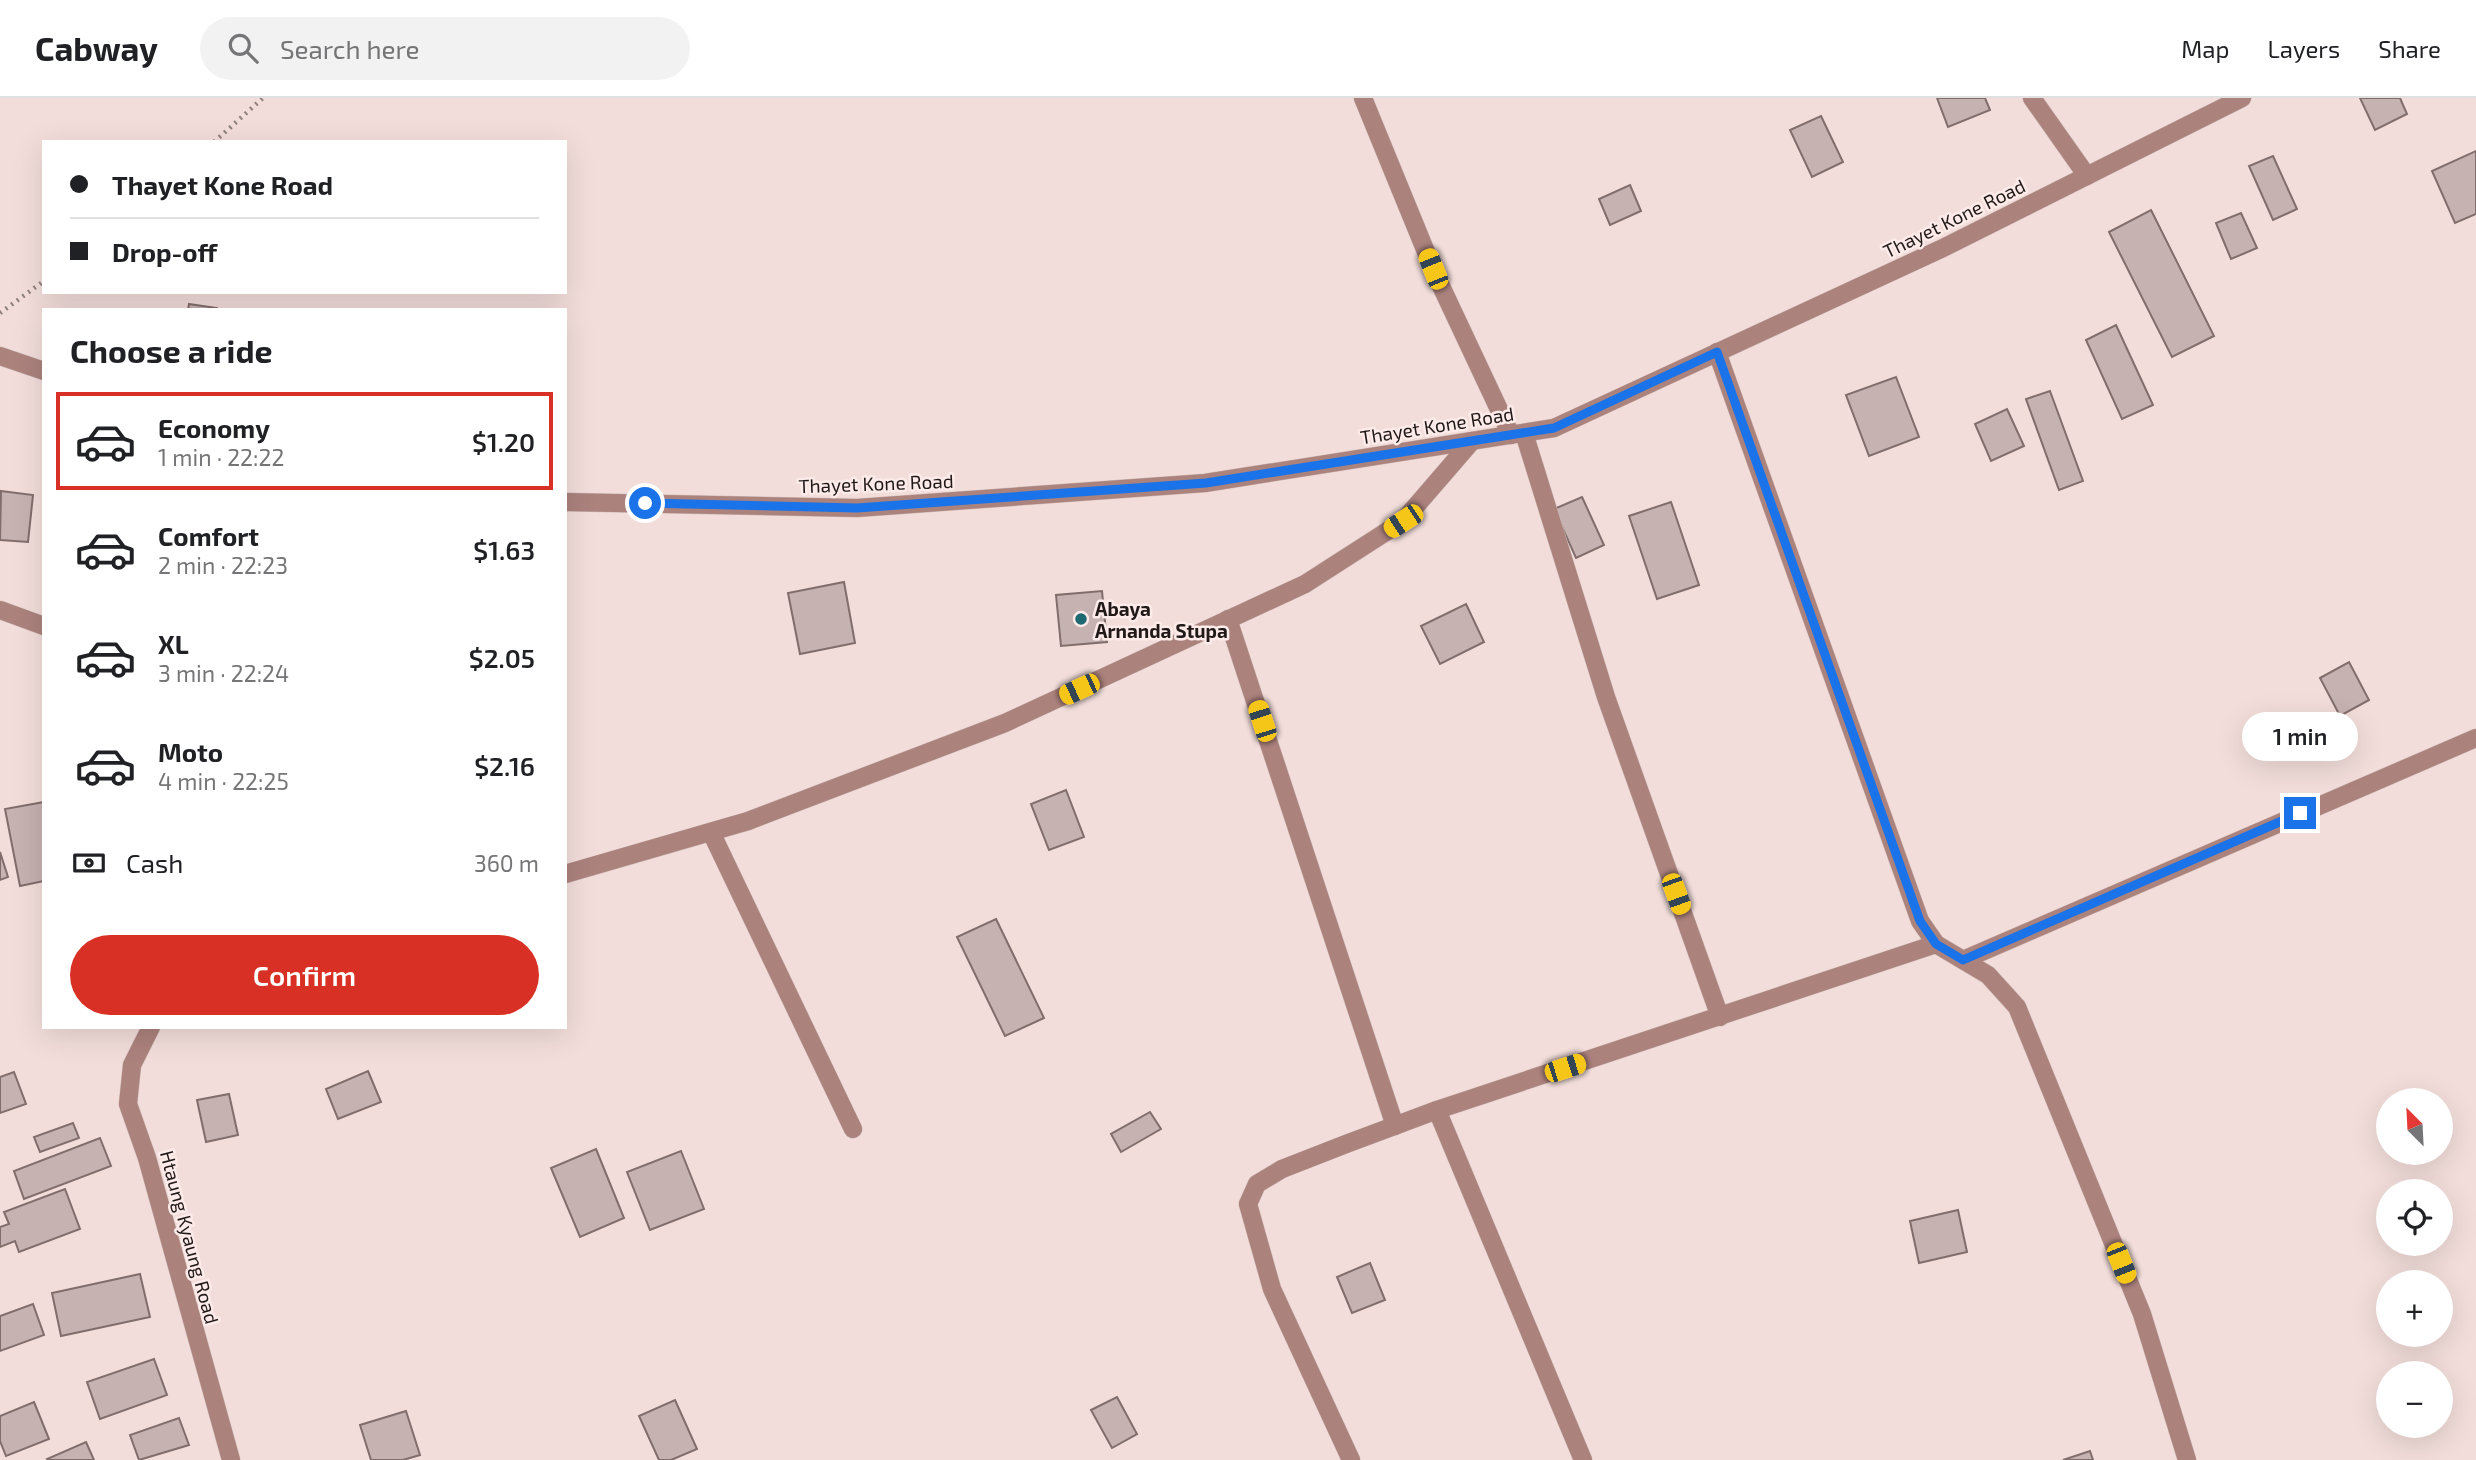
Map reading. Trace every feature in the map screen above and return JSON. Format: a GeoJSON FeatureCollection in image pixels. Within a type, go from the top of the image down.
{"type":"FeatureCollection","features":[{"type":"Feature","properties":{"kind":"street"},"geometry":{"type":"LineString","coordinates":[[1363,98],[1433,269],[1517,434],[1606,697],[1720,1017]]}},
{"type":"Feature","properties":{"kind":"street"},"geometry":{"type":"LineString","coordinates":[[2032,98],[2087,176]]}},
{"type":"Feature","properties":{"kind":"street","name":"Thayet Kone Road"},"geometry":{"type":"LineString","coordinates":[[567,502],[857,508],[1206,483],[1554,428],[1943,248],[2242,98]]}},
{"type":"Feature","properties":{"kind":"street"},"geometry":{"type":"LineString","coordinates":[[1717,352],[1920,921],[1936,944],[1988,975],[2017,1007],[2142,1314],[2187,1460]]}},
{"type":"Feature","properties":{"kind":"street"},"geometry":{"type":"LineString","coordinates":[[0,356],[42,370]]}},
{"type":"Feature","properties":{"kind":"street"},"geometry":{"type":"LineString","coordinates":[[567,873],[748,821],[1005,723],[1305,584],[1403,521],[1472,441]]}},
{"type":"Feature","properties":{"kind":"street"},"geometry":{"type":"LineString","coordinates":[[0,610],[42,625]]}},
{"type":"Feature","properties":{"kind":"street"},"geometry":{"type":"LineString","coordinates":[[1228,620],[1395,1126]]}},
{"type":"Feature","properties":{"kind":"street"},"geometry":{"type":"LineString","coordinates":[[1963,960],[2476,738]]}},
{"type":"Feature","properties":{"kind":"street"},"geometry":{"type":"LineString","coordinates":[[711,832],[853,1129]]}},
{"type":"Feature","properties":{"kind":"street"},"geometry":{"type":"LineString","coordinates":[[1351,1460],[1272,1289],[1248,1204],[1257,1184],[1282,1169],[1437,1110],[1936,944]]}},
{"type":"Feature","properties":{"kind":"street","name":"Htaung Kyaung Road"},"geometry":{"type":"LineString","coordinates":[[150,1029],[132,1065],[128,1104],[147,1158],[231,1460]]}},
{"type":"Feature","properties":{"kind":"street"},"geometry":{"type":"LineString","coordinates":[[1437,1110],[1583,1460]]}},
{"type":"Feature","properties":{"kind":"path"},"geometry":{"type":"LineString","coordinates":[[216,140],[263,98]]}},
{"type":"Feature","properties":{"kind":"path"},"geometry":{"type":"LineString","coordinates":[[0,313],[42,282]]}},
{"type":"Feature","properties":{"kind":"building"},"geometry":{"type":"Polygon","coordinates":[[[1937,98],[1985,98],[1990,110],[1948,127],[1937,98]]]}},
{"type":"Feature","properties":{"kind":"building"},"geometry":{"type":"Polygon","coordinates":[[[2360,98],[2400,98],[2407,114],[2375,130],[2360,98]]]}},
{"type":"Feature","properties":{"kind":"building"},"geometry":{"type":"Polygon","coordinates":[[[1821,116],[1843,162],[1812,177],[1790,130],[1821,116]]]}},
{"type":"Feature","properties":{"kind":"building"},"geometry":{"type":"Polygon","coordinates":[[[2476,151],[2476,214],[2455,223],[2432,171],[2476,151]]]}},
{"type":"Feature","properties":{"kind":"building"},"geometry":{"type":"Polygon","coordinates":[[[2273,156],[2297,209],[2273,220],[2249,166],[2273,156]]]}},
{"type":"Feature","properties":{"kind":"building"},"geometry":{"type":"Polygon","coordinates":[[[1630,185],[1641,211],[1610,225],[1599,199],[1630,185]]]}},
{"type":"Feature","properties":{"kind":"building"},"geometry":{"type":"Polygon","coordinates":[[[2151,210],[2214,336],[2172,357],[2109,232],[2151,210]]]}},
{"type":"Feature","properties":{"kind":"building"},"geometry":{"type":"Polygon","coordinates":[[[2241,213],[2257,248],[2231,259],[2216,223],[2241,213]]]}},
{"type":"Feature","properties":{"kind":"building"},"geometry":{"type":"Polygon","coordinates":[[[189,304],[217,308],[188,308],[189,304]]]}},
{"type":"Feature","properties":{"kind":"building"},"geometry":{"type":"Polygon","coordinates":[[[2116,325],[2153,405],[2122,419],[2086,340],[2116,325]]]}},
{"type":"Feature","properties":{"kind":"building"},"geometry":{"type":"Polygon","coordinates":[[[1896,377],[1919,437],[1869,456],[1846,395],[1896,377]]]}},
{"type":"Feature","properties":{"kind":"building"},"geometry":{"type":"Polygon","coordinates":[[[2050,391],[2083,481],[2059,490],[2026,399],[2050,391]]]}},
{"type":"Feature","properties":{"kind":"building"},"geometry":{"type":"Polygon","coordinates":[[[2007,409],[2024,446],[1991,461],[1975,424],[2007,409]]]}},
{"type":"Feature","properties":{"kind":"building"},"geometry":{"type":"Polygon","coordinates":[[[1,491],[33,495],[28,542],[0,540],[1,491]]]}},
{"type":"Feature","properties":{"kind":"building"},"geometry":{"type":"Polygon","coordinates":[[[1582,497],[1604,545],[1576,558],[1554,509],[1582,497]]]}},
{"type":"Feature","properties":{"kind":"building"},"geometry":{"type":"Polygon","coordinates":[[[1671,502],[1699,585],[1657,599],[1629,516],[1671,502]]]}},
{"type":"Feature","properties":{"kind":"building"},"geometry":{"type":"Polygon","coordinates":[[[844,582],[855,643],[800,654],[788,593],[844,582]]]}},
{"type":"Feature","properties":{"kind":"building","name":"Abaya Arnanda Stupa"},"geometry":{"type":"Polygon","coordinates":[[[1102,591],[1107,642],[1061,646],[1056,595],[1102,591]]]}},
{"type":"Feature","properties":{"kind":"building"},"geometry":{"type":"Polygon","coordinates":[[[1466,604],[1484,642],[1440,664],[1421,626],[1466,604]]]}},
{"type":"Feature","properties":{"kind":"building"},"geometry":{"type":"Polygon","coordinates":[[[2349,662],[2369,700],[2340,716],[2320,678],[2349,662]]]}},
{"type":"Feature","properties":{"kind":"building"},"geometry":{"type":"Polygon","coordinates":[[[1066,790],[1084,837],[1049,850],[1031,804],[1066,790]]]}},
{"type":"Feature","properties":{"kind":"building"},"geometry":{"type":"Polygon","coordinates":[[[42,802],[42,881],[20,886],[5,809],[42,802]]]}},
{"type":"Feature","properties":{"kind":"building"},"geometry":{"type":"Polygon","coordinates":[[[0,852],[8,877],[0,880],[0,852]]]}},
{"type":"Feature","properties":{"kind":"building"},"geometry":{"type":"Polygon","coordinates":[[[996,919],[1044,1018],[1005,1036],[957,937],[996,919]]]}},
{"type":"Feature","properties":{"kind":"building"},"geometry":{"type":"Polygon","coordinates":[[[368,1071],[381,1102],[338,1119],[326,1089],[368,1071]]]}},
{"type":"Feature","properties":{"kind":"building"},"geometry":{"type":"Polygon","coordinates":[[[14,1072],[26,1104],[0,1113],[0,1077],[14,1072]]]}},
{"type":"Feature","properties":{"kind":"building"},"geometry":{"type":"Polygon","coordinates":[[[229,1094],[238,1135],[206,1142],[197,1100],[229,1094]]]}},
{"type":"Feature","properties":{"kind":"building"},"geometry":{"type":"Polygon","coordinates":[[[1150,1112],[1161,1129],[1121,1152],[1111,1134],[1150,1112]]]}},
{"type":"Feature","properties":{"kind":"building"},"geometry":{"type":"Polygon","coordinates":[[[73,1123],[79,1138],[40,1152],[34,1137],[73,1123]]]}},
{"type":"Feature","properties":{"kind":"building"},"geometry":{"type":"Polygon","coordinates":[[[100,1138],[111,1166],[24,1199],[14,1171],[100,1138]]]}},
{"type":"Feature","properties":{"kind":"building"},"geometry":{"type":"Polygon","coordinates":[[[596,1149],[624,1218],[580,1237],[551,1168],[596,1149]]]}},
{"type":"Feature","properties":{"kind":"building"},"geometry":{"type":"Polygon","coordinates":[[[681,1151],[704,1209],[650,1230],[627,1172],[681,1151]]]}},
{"type":"Feature","properties":{"kind":"building"},"geometry":{"type":"Polygon","coordinates":[[[65,1189],[80,1229],[19,1252],[15,1241],[0,1247],[0,1227],[9,1224],[4,1212],[65,1189]]]}},
{"type":"Feature","properties":{"kind":"building"},"geometry":{"type":"Polygon","coordinates":[[[1958,1210],[1967,1252],[1919,1263],[1910,1221],[1958,1210]]]}},
{"type":"Feature","properties":{"kind":"building"},"geometry":{"type":"Polygon","coordinates":[[[1370,1263],[1385,1300],[1352,1313],[1337,1277],[1370,1263]]]}},
{"type":"Feature","properties":{"kind":"building"},"geometry":{"type":"Polygon","coordinates":[[[140,1274],[150,1317],[61,1336],[52,1293],[140,1274]]]}},
{"type":"Feature","properties":{"kind":"building"},"geometry":{"type":"Polygon","coordinates":[[[33,1304],[44,1335],[0,1351],[0,1316],[33,1304]]]}},
{"type":"Feature","properties":{"kind":"building"},"geometry":{"type":"Polygon","coordinates":[[[154,1359],[167,1395],[100,1419],[87,1382],[154,1359]]]}},
{"type":"Feature","properties":{"kind":"building"},"geometry":{"type":"Polygon","coordinates":[[[1117,1397],[1137,1434],[1112,1448],[1091,1410],[1117,1397]]]}},
{"type":"Feature","properties":{"kind":"building"},"geometry":{"type":"Polygon","coordinates":[[[675,1400],[697,1449],[671,1460],[659,1460],[639,1416],[675,1400]]]}},
{"type":"Feature","properties":{"kind":"building"},"geometry":{"type":"Polygon","coordinates":[[[34,1402],[49,1439],[6,1456],[0,1441],[0,1416],[34,1402]]]}},
{"type":"Feature","properties":{"kind":"building"},"geometry":{"type":"Polygon","coordinates":[[[406,1411],[420,1455],[403,1460],[371,1460],[360,1425],[406,1411]]]}},
{"type":"Feature","properties":{"kind":"building"},"geometry":{"type":"Polygon","coordinates":[[[179,1418],[189,1445],[139,1460],[130,1435],[179,1418]]]}},
{"type":"Feature","properties":{"kind":"building"},"geometry":{"type":"Polygon","coordinates":[[[86,1442],[94,1460],[47,1459],[86,1442]]]}},
{"type":"Feature","properties":{"kind":"building"},"geometry":{"type":"Polygon","coordinates":[[[2090,1451],[2093,1460],[2063,1460],[2090,1451]]]}},
{"type":"Feature","properties":{"kind":"place","name":"Abaya Arnanda Stupa"},"geometry":{"type":"Point","coordinates":[1081,619]}},
{"type":"Feature","properties":{"kind":"route"},"geometry":{"type":"LineString","coordinates":[[645,503],[857,508],[1206,483],[1554,428],[1717,352],[1920,921],[1936,944],[1963,960],[2300,813]]}}]}
